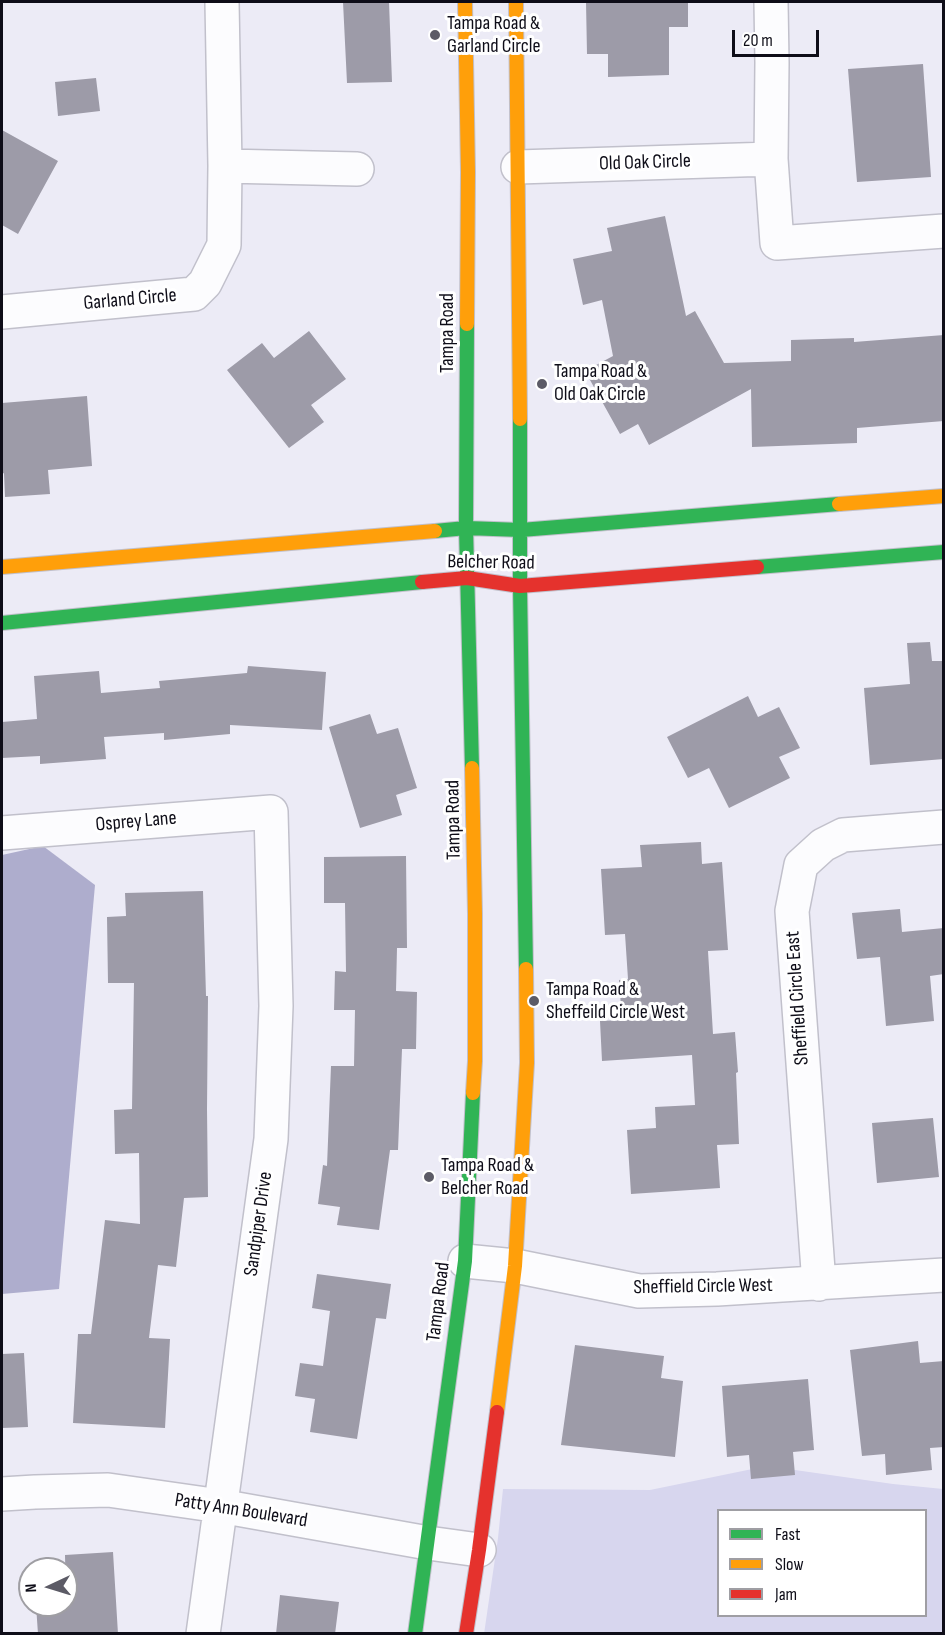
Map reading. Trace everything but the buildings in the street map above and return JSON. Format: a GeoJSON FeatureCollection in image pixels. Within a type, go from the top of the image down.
{"type":"FeatureCollection","features":[{"type":"Feature","properties":{"kind":"main road","name":"Tampa Road"},"geometry":{"type":"LineString","coordinates":[[415,1634],[465,1261],[475,1061],[475,914],[466,528],[468,172],[465,2]]}},
{"type":"Feature","properties":{"kind":"main road"},"geometry":{"type":"LineString","coordinates":[[466,1634],[515,1266],[526,1063],[516,2]]}},
{"type":"Feature","properties":{"kind":"main road","name":"Belcher Road"},"geometry":{"type":"LineString","coordinates":[[2,567],[466,528],[521,530],[944,496]]}},
{"type":"Feature","properties":{"kind":"main road","name":"Belcher Road"},"geometry":{"type":"LineString","coordinates":[[2,623],[467,578],[520,586],[944,552]]}},
{"type":"Feature","properties":{"kind":"street","name":"Garland Circle"},"geometry":{"type":"LineString","coordinates":[[2,312],[194,294],[205,283],[224,245],[222,2]]}},
{"type":"Feature","properties":{"kind":"street"},"geometry":{"type":"LineString","coordinates":[[771,2],[771,159],[777,243],[944,231]]}},
{"type":"Feature","properties":{"kind":"street","name":"Old Oak Circle"},"geometry":{"type":"LineString","coordinates":[[518,167],[771,159]]}},
{"type":"Feature","properties":{"kind":"street"},"geometry":{"type":"LineString","coordinates":[[225,165],[357,169]]}},
{"type":"Feature","properties":{"kind":"street","name":"Osprey Lane"},"geometry":{"type":"LineString","coordinates":[[2,833],[271,812]]}},
{"type":"Feature","properties":{"kind":"street","name":"Sandpiper Drive"},"geometry":{"type":"LineString","coordinates":[[203,1634],[271,1140],[276,1006],[271,812]]}},
{"type":"Feature","properties":{"kind":"street","name":"Sheffield Circle East"},"geometry":{"type":"LineString","coordinates":[[819,1284],[792,910],[801,865],[823,845],[843,835],[944,827]]}},
{"type":"Feature","properties":{"kind":"street","name":"Sheffield Circle West"},"geometry":{"type":"LineString","coordinates":[[465,1261],[515,1266],[639,1291],[819,1284],[944,1275]]}},
{"type":"Feature","properties":{"kind":"street","name":"Patty Ann Boulevard"},"geometry":{"type":"LineString","coordinates":[[2,1494],[108,1490],[220,1506],[479,1550]]}},
{"type":"Feature","properties":{"kind":"shaded area"},"geometry":{"type":"Polygon","coordinates":[[[43,846],[95,885],[59,1289],[2,1294],[2,855],[43,846]]]}},
{"type":"Feature","properties":{"kind":"shaded area"},"geometry":{"type":"Polygon","coordinates":[[[767,1466],[943,1489],[943,1633],[484,1634],[503,1489],[650,1490],[767,1466]]]}},
{"type":"Feature","properties":{"kind":"traffic: fast"},"geometry":{"type":"LineString","coordinates":[[467,324],[466,528],[472,768]]}},
{"type":"Feature","properties":{"kind":"traffic: fast"},"geometry":{"type":"LineString","coordinates":[[520,419],[520,586],[526,969]]}},
{"type":"Feature","properties":{"kind":"traffic: fast"},"geometry":{"type":"LineString","coordinates":[[435,531],[466,528],[521,530],[839,504]]}},
{"type":"Feature","properties":{"kind":"traffic: fast"},"geometry":{"type":"LineString","coordinates":[[757,567],[944,552]]}},
{"type":"Feature","properties":{"kind":"traffic: fast"},"geometry":{"type":"LineString","coordinates":[[2,623],[422,582]]}},
{"type":"Feature","properties":{"kind":"traffic: fast"},"geometry":{"type":"LineString","coordinates":[[415,1634],[465,1261],[473,1093]]}},
{"type":"Feature","properties":{"kind":"traffic: slow"},"geometry":{"type":"LineString","coordinates":[[465,2],[468,172],[467,324]]}},
{"type":"Feature","properties":{"kind":"traffic: slow"},"geometry":{"type":"LineString","coordinates":[[516,2],[520,419]]}},
{"type":"Feature","properties":{"kind":"traffic: slow"},"geometry":{"type":"LineString","coordinates":[[839,504],[944,496]]}},
{"type":"Feature","properties":{"kind":"traffic: slow"},"geometry":{"type":"LineString","coordinates":[[2,567],[435,531]]}},
{"type":"Feature","properties":{"kind":"traffic: slow"},"geometry":{"type":"LineString","coordinates":[[472,768],[475,914],[473,1093]]}},
{"type":"Feature","properties":{"kind":"traffic: slow"},"geometry":{"type":"LineString","coordinates":[[497,1412],[515,1266],[527,1063],[526,969]]}},
{"type":"Feature","properties":{"kind":"traffic: jam"},"geometry":{"type":"LineString","coordinates":[[422,582],[467,578],[520,586],[757,567]]}},
{"type":"Feature","properties":{"kind":"traffic: jam"},"geometry":{"type":"LineString","coordinates":[[466,1634],[497,1412]]}},
{"type":"Feature","properties":{"kind":"place","name":"Tampa Road & Garland Circle"},"geometry":{"type":"Point","coordinates":[435,35]}},
{"type":"Feature","properties":{"kind":"place","name":"Tampa Road & Old Oak Circle"},"geometry":{"type":"Point","coordinates":[542,384]}},
{"type":"Feature","properties":{"kind":"place","name":"Tampa Road & Sheffeild Circle West"},"geometry":{"type":"Point","coordinates":[534,1001]}},
{"type":"Feature","properties":{"kind":"place","name":"Tampa Road & Belcher Road"},"geometry":{"type":"Point","coordinates":[429,1177]}}]}
